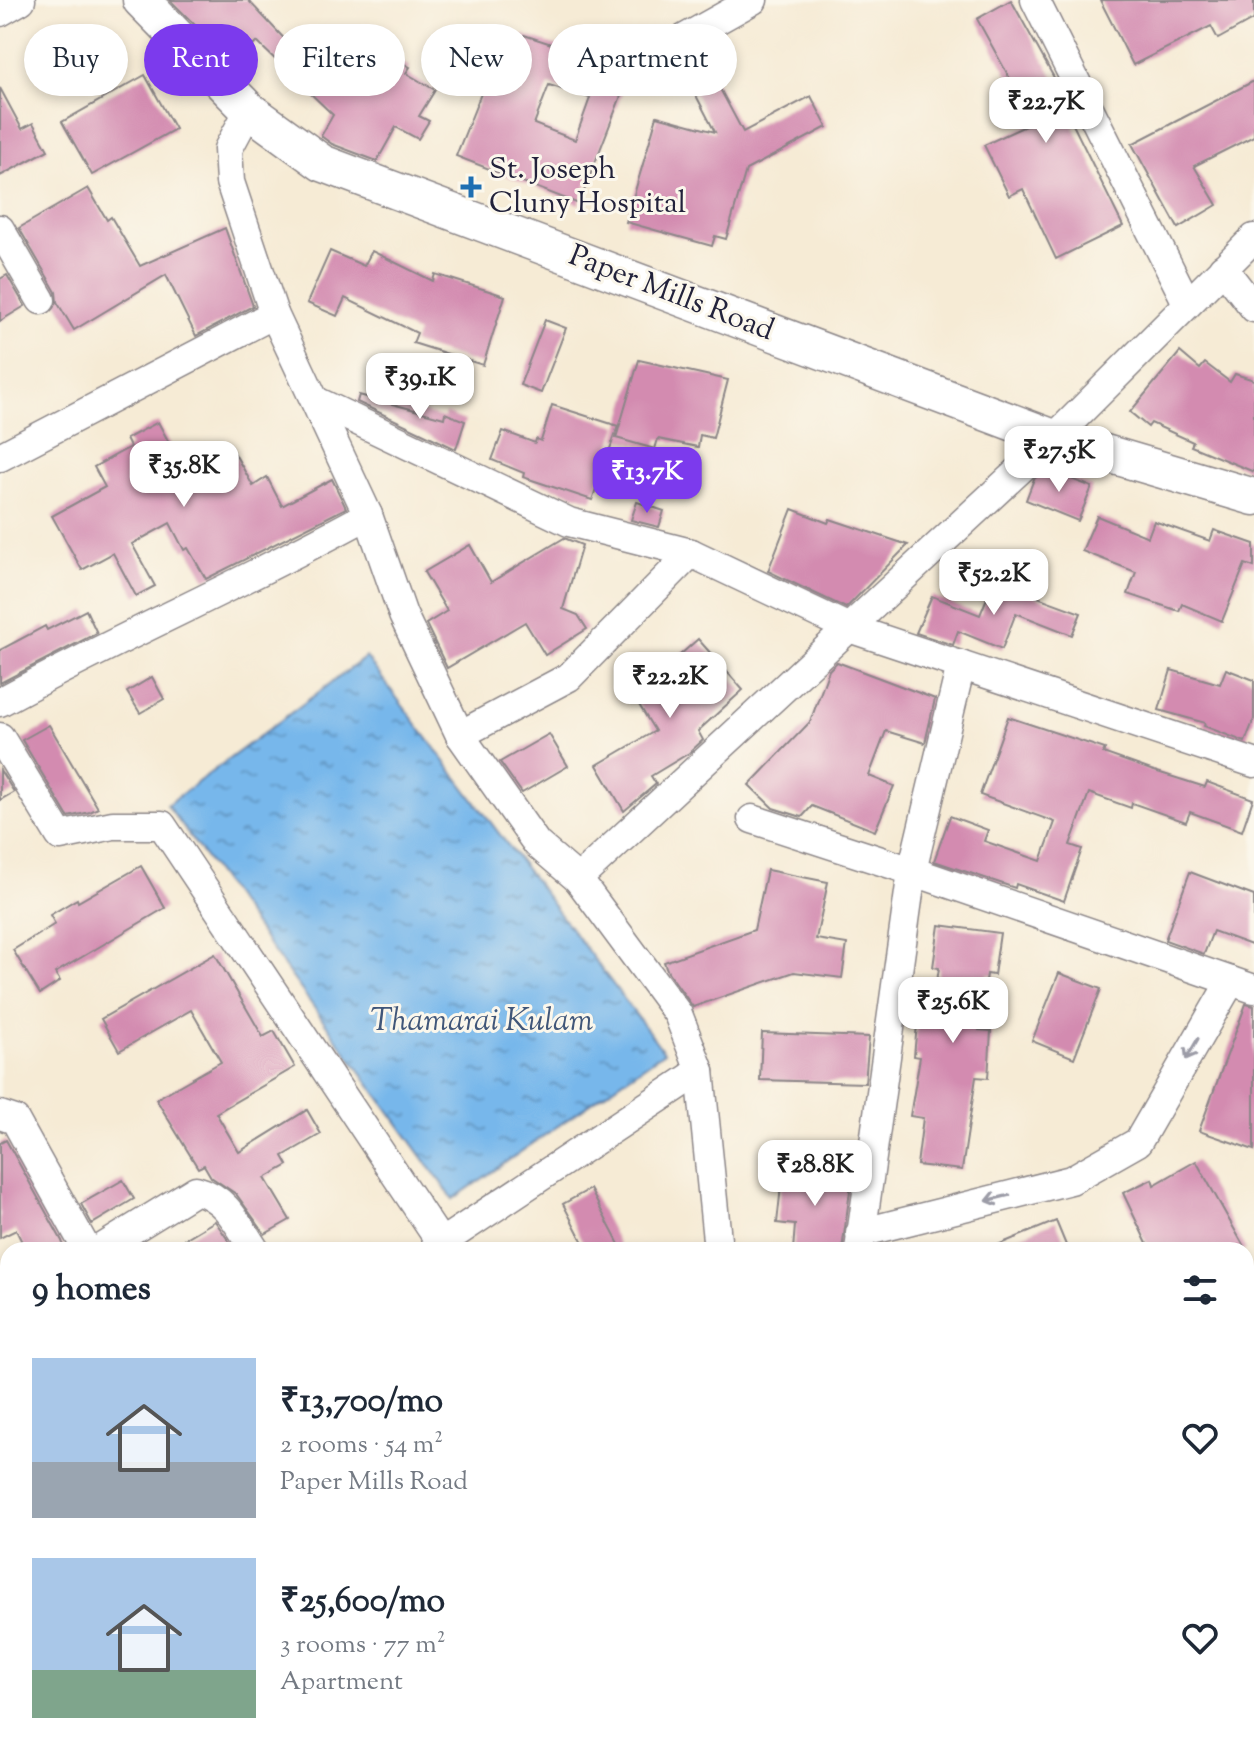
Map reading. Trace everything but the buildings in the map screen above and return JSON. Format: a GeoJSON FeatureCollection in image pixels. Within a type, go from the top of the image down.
{"type":"FeatureCollection","features":[{"type":"Feature","properties":{"kind":"main road","name":"Paper Mills Road"},"geometry":{"type":"LineString","coordinates":[[141,0],[249,110],[322,163],[1054,438],[1254,497]]}},
{"type":"Feature","properties":{"kind":"street"},"geometry":{"type":"LineString","coordinates":[[0,12],[21,0]]}},
{"type":"Feature","properties":{"kind":"street"},"geometry":{"type":"LineString","coordinates":[[710,24],[753,0]]}},
{"type":"Feature","properties":{"kind":"street"},"geometry":{"type":"LineString","coordinates":[[1035,0],[1187,303]]}},
{"type":"Feature","properties":{"kind":"street"},"geometry":{"type":"LineString","coordinates":[[249,110],[228,149],[230,182],[274,314],[368,515],[403,615],[460,735],[537,844],[578,879],[678,1014],[700,1071],[717,1242]]}},
{"type":"Feature","properties":{"kind":"street"},"geometry":{"type":"LineString","coordinates":[[0,229],[41,300]]}},
{"type":"Feature","properties":{"kind":"street"},"geometry":{"type":"LineString","coordinates":[[578,879],[1054,438],[1254,238]]}},
{"type":"Feature","properties":{"kind":"street"},"geometry":{"type":"LineString","coordinates":[[1223,268],[1254,308]]}},
{"type":"Feature","properties":{"kind":"street"},"geometry":{"type":"LineString","coordinates":[[0,457],[274,314]]}},
{"type":"Feature","properties":{"kind":"street"},"geometry":{"type":"LineString","coordinates":[[316,401],[569,522],[691,553],[849,628],[1254,763]]}},
{"type":"Feature","properties":{"kind":"street"},"geometry":{"type":"LineString","coordinates":[[0,702],[76,660],[295,554],[368,515]]}},
{"type":"Feature","properties":{"kind":"street"},"geometry":{"type":"LineString","coordinates":[[460,735],[569,677],[691,553]]}},
{"type":"Feature","properties":{"kind":"street"},"geometry":{"type":"LineString","coordinates":[[752,819],[912,871],[1243,985],[1138,1142],[1071,1180],[860,1242],[912,871],[961,665]]}},
{"type":"Feature","properties":{"kind":"street"},"geometry":{"type":"LineString","coordinates":[[0,737],[60,836],[113,825],[162,825],[440,1242]]}},
{"type":"Feature","properties":{"kind":"street"},"geometry":{"type":"LineString","coordinates":[[449,1242],[700,1071]]}},
{"type":"Feature","properties":{"kind":"street"},"geometry":{"type":"LineString","coordinates":[[0,1115],[15,1120],[83,1242]]}},
{"type":"Feature","properties":{"kind":"street"},"geometry":{"type":"LineString","coordinates":[[112,1242],[196,1190],[213,1194],[224,1204],[250,1242]]}},
{"type":"Feature","properties":{"kind":"water","name":"Thamarai Kulam"},"geometry":{"type":"Polygon","coordinates":[[[366,657],[664,1052],[453,1199],[167,805],[366,657]]]}},
{"type":"Feature","properties":{"kind":"place","name":"St. Joseph Cluny Hospital"},"geometry":{"type":"Point","coordinates":[471,187]}}]}
